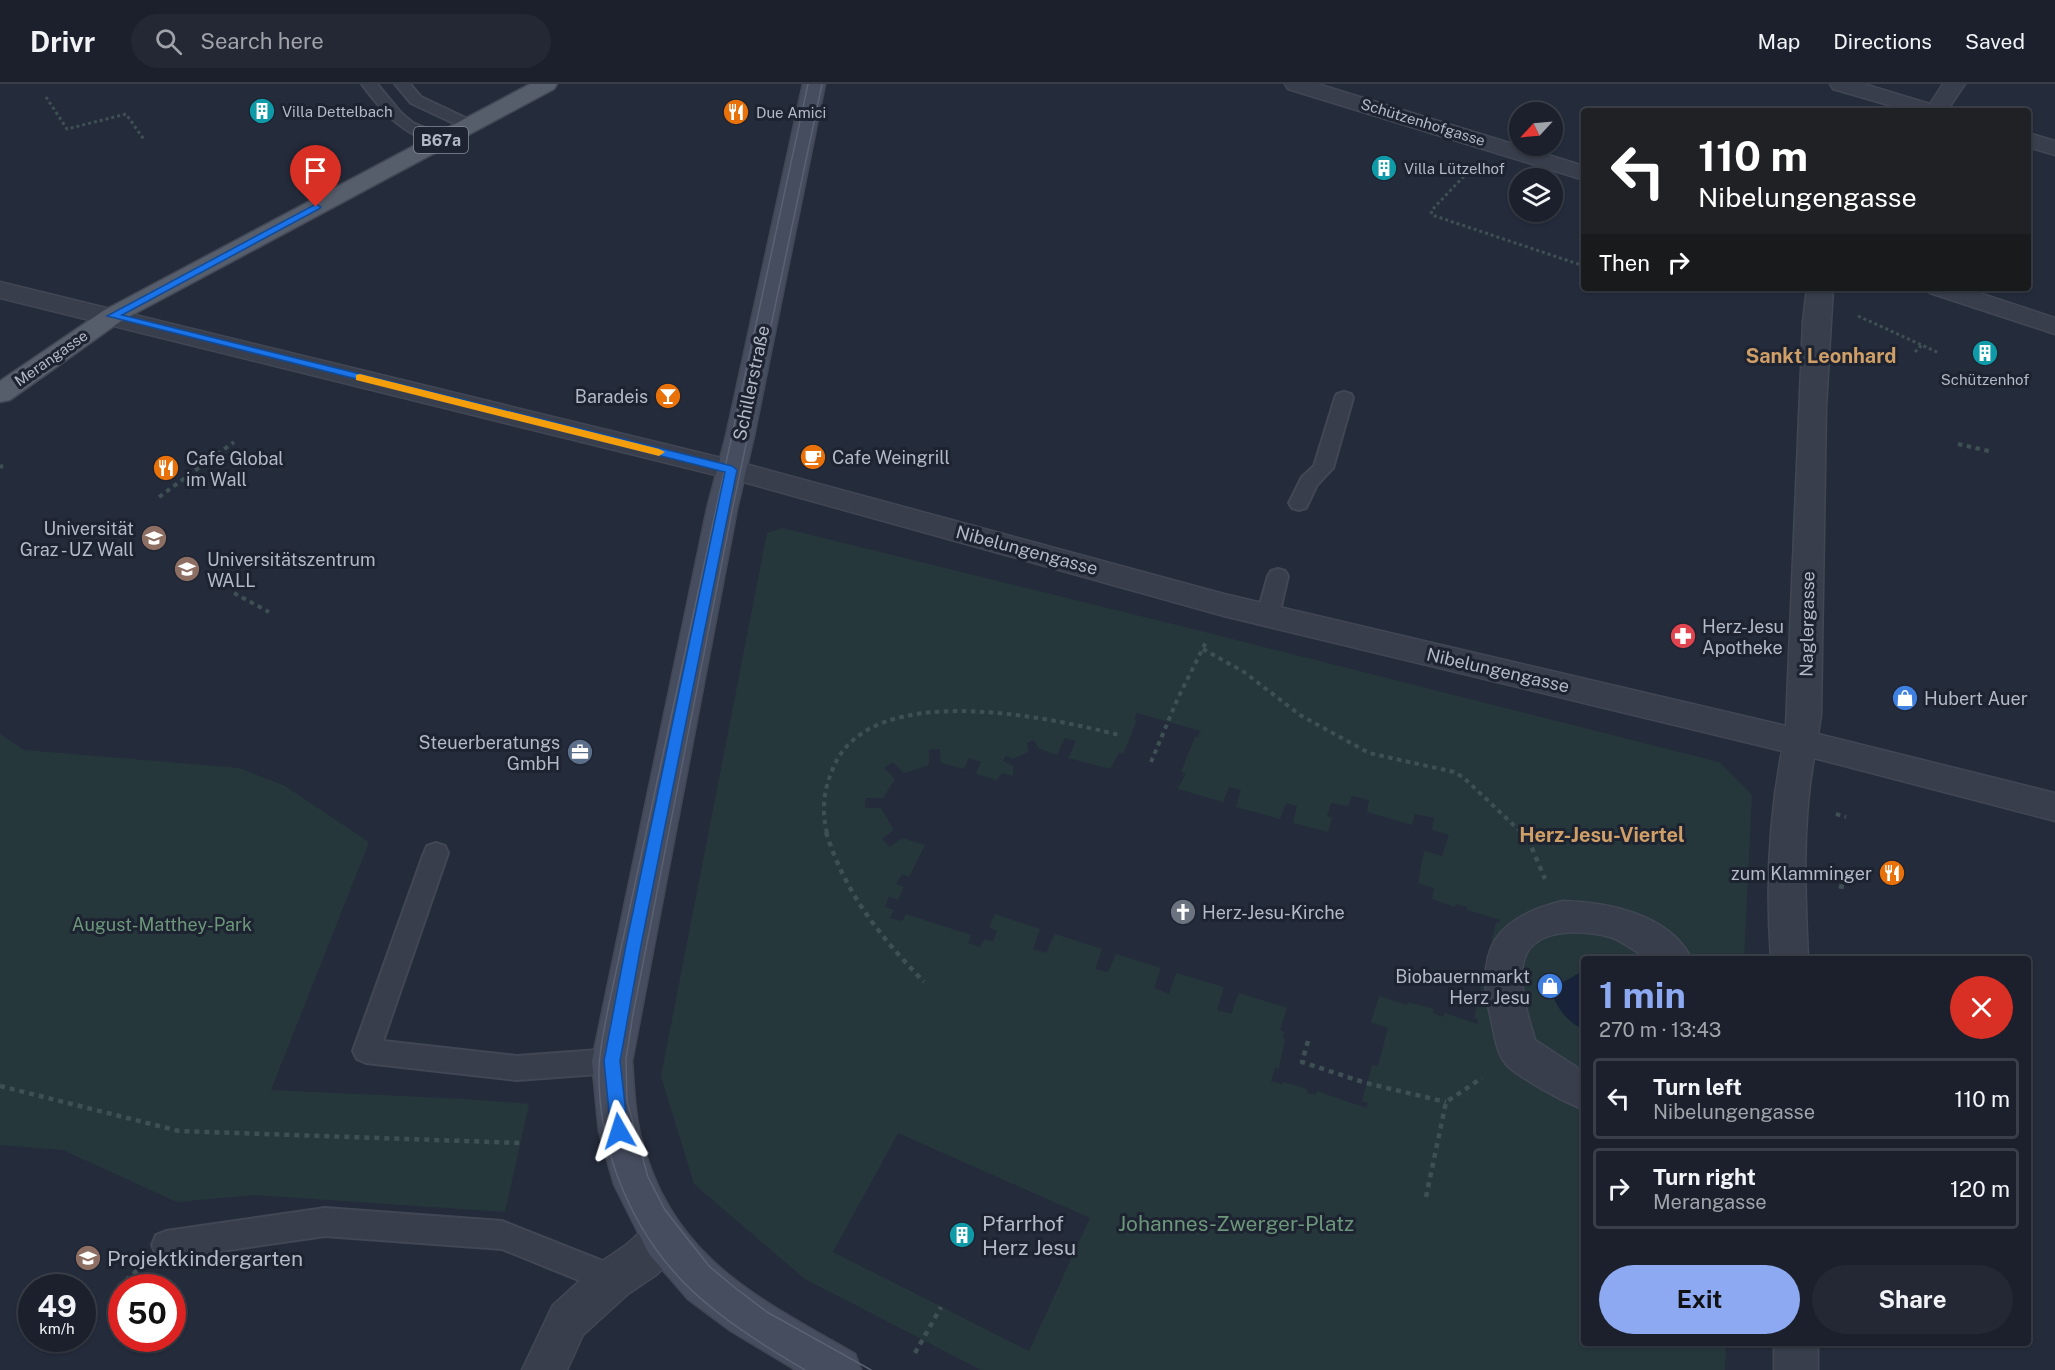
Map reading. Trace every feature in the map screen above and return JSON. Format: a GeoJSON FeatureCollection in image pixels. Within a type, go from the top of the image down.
{"type":"FeatureCollection","features":[{"type":"Feature","properties":{"kind":"main road","name":"Merangasse"},"geometry":{"type":"LineString","coordinates":[[0,394],[112,316],[546,84]]}},
{"type":"Feature","properties":{"kind":"main road","name":"Schillerstraße"},"geometry":{"type":"LineString","coordinates":[[814,84],[732,470],[612,1061],[619,1131],[627,1161],[635,1184],[664,1239],[704,1284],[737,1310],[839,1370]]}},
{"type":"Feature","properties":{"kind":"street","name":"Schützenhofgasse"},"geometry":{"type":"LineString","coordinates":[[1296,84],[1581,172]]}},
{"type":"Feature","properties":{"kind":"street"},"geometry":{"type":"LineString","coordinates":[[1841,84],[1924,108]]}},
{"type":"Feature","properties":{"kind":"street"},"geometry":{"type":"LineString","coordinates":[[1936,108],[1954,84]]}},
{"type":"Feature","properties":{"kind":"street"},"geometry":{"type":"LineString","coordinates":[[2031,141],[2055,148]]}},
{"type":"Feature","properties":{"kind":"street","name":"Nibelungengasse"},"geometry":{"type":"LineString","coordinates":[[0,290],[732,470],[1268,615],[2055,807]]}},
{"type":"Feature","properties":{"kind":"street","name":"Naglergasse"},"geometry":{"type":"LineString","coordinates":[[1789,956],[1787,892],[1792,784],[1805,715],[1812,408],[1820,291]]}},
{"type":"Feature","properties":{"kind":"street"},"geometry":{"type":"LineString","coordinates":[[1948,291],[2055,326]]}},
{"type":"Feature","properties":{"kind":"street"},"geometry":{"type":"LineString","coordinates":[[1581,1090],[1508,1060],[1508,1015],[1495,975],[1508,952],[1527,927],[1540,921],[1556,906],[1581,915],[1628,926],[1675,953]]}},
{"type":"Feature","properties":{"kind":"street"},"geometry":{"type":"LineString","coordinates":[[544,1370],[568,1320],[613,1279],[641,1260],[664,1239]]}},
{"type":"Feature","properties":{"kind":"street"},"geometry":{"type":"LineString","coordinates":[[1796,1346],[1796,1370]]}},
{"type":"Feature","properties":{"kind":"lane"},"geometry":{"type":"LineString","coordinates":[[369,84],[396,116],[408,126],[441,140]]}},
{"type":"Feature","properties":{"kind":"lane"},"geometry":{"type":"LineString","coordinates":[[402,84],[416,100],[469,125]]}},
{"type":"Feature","properties":{"kind":"lane"},"geometry":{"type":"LineString","coordinates":[[1299,502],[1309,482],[1323,468],[1344,398]]}},
{"type":"Feature","properties":{"kind":"lane"},"geometry":{"type":"LineString","coordinates":[[1268,615],[1278,576]]}},
{"type":"Feature","properties":{"kind":"lane"},"geometry":{"type":"LineString","coordinates":[[436,853],[366,1051],[517,1068],[612,1061]]}},
{"type":"Feature","properties":{"kind":"lane"},"geometry":{"type":"LineString","coordinates":[[166,1245],[325,1222],[502,1235],[613,1279]]}},
{"type":"Feature","properties":{"kind":"path"},"geometry":{"type":"LineString","coordinates":[[46,97],[67,129],[126,114],[145,141]]}},
{"type":"Feature","properties":{"kind":"path"},"geometry":{"type":"LineString","coordinates":[[1472,175],[1466,174],[1431,211],[1432,215],[1581,265]]}},
{"type":"Feature","properties":{"kind":"path"},"geometry":{"type":"LineString","coordinates":[[1857,316],[1939,353]]}},
{"type":"Feature","properties":{"kind":"path"},"geometry":{"type":"LineString","coordinates":[[1915,352],[1922,345]]}},
{"type":"Feature","properties":{"kind":"path"},"geometry":{"type":"LineString","coordinates":[[159,497],[234,442]]}},
{"type":"Feature","properties":{"kind":"path"},"geometry":{"type":"LineString","coordinates":[[1958,444],[1993,452]]}},
{"type":"Feature","properties":{"kind":"path"},"geometry":{"type":"LineString","coordinates":[[234,593],[269,612]]}},
{"type":"Feature","properties":{"kind":"path"},"geometry":{"type":"LineString","coordinates":[[1151,762],[1178,698],[1208,639]]}},
{"type":"Feature","properties":{"kind":"path"},"geometry":{"type":"LineString","coordinates":[[1203,649],[1244,672],[1300,715],[1369,753],[1454,772],[1463,777],[1527,839],[1537,857],[1556,906]]}},
{"type":"Feature","properties":{"kind":"path"},"geometry":{"type":"LineString","coordinates":[[924,982],[882,938],[838,867],[827,838],[822,791],[830,770],[845,746],[864,731],[901,719],[939,712],[994,713],[1070,722],[1119,735]]}},
{"type":"Feature","properties":{"kind":"path"},"geometry":{"type":"LineString","coordinates":[[1836,814],[1846,817]]}},
{"type":"Feature","properties":{"kind":"path"},"geometry":{"type":"LineString","coordinates":[[1839,886],[1847,888]]}},
{"type":"Feature","properties":{"kind":"path"},"geometry":{"type":"LineString","coordinates":[[1308,1041],[1302,1062],[1366,1083],[1446,1102]]}},
{"type":"Feature","properties":{"kind":"path"},"geometry":{"type":"LineString","coordinates":[[1426,1197],[1446,1102],[1508,1060]]}},
{"type":"Feature","properties":{"kind":"path"},"geometry":{"type":"LineString","coordinates":[[0,1086],[179,1131],[520,1143]]}},
{"type":"Feature","properties":{"kind":"path"},"geometry":{"type":"LineString","coordinates":[[915,1353],[941,1307]]}},
{"type":"Feature","properties":{"kind":"green space","name":"Johannes-Zwerger-Platz"},"geometry":{"type":"Polygon","coordinates":[[[783,528],[1719,762],[1752,795],[1744,956],[1581,956],[1581,1346],[1726,1346],[1725,1370],[981,1370],[805,1279],[694,1184],[661,1076],[767,533],[783,528]],[[1137,713],[1134,719],[1137,720],[1123,754],[1119,753],[1110,769],[1068,758],[1076,741],[1065,738],[1057,755],[1038,748],[1034,740],[1027,743],[1028,752],[1013,759],[1006,756],[1003,761],[1013,766],[1013,776],[1002,773],[997,780],[976,774],[981,762],[969,758],[964,769],[941,763],[940,749],[929,750],[929,765],[904,773],[893,762],[884,768],[895,779],[883,798],[866,798],[865,808],[881,808],[894,830],[882,839],[890,847],[902,838],[925,845],[909,877],[902,874],[896,884],[904,887],[898,900],[889,897],[885,907],[894,910],[890,918],[902,921],[906,914],[971,935],[968,943],[980,947],[985,939],[993,942],[997,931],[989,927],[995,914],[1040,929],[1033,949],[1046,953],[1055,934],[1102,949],[1095,969],[1108,972],[1116,954],[1161,968],[1154,988],[1169,994],[1176,973],[1224,987],[1217,1010],[1231,1014],[1239,993],[1287,1008],[1280,1030],[1284,1032],[1283,1038],[1285,1039],[1279,1069],[1275,1068],[1271,1081],[1282,1084],[1284,1082],[1307,1089],[1307,1093],[1316,1095],[1317,1091],[1366,1108],[1368,1103],[1362,1101],[1372,1065],[1378,1066],[1388,1028],[1371,1022],[1379,996],[1407,1005],[1408,1002],[1434,1009],[1433,1013],[1443,1017],[1445,1013],[1477,1024],[1478,1019],[1474,1018],[1496,922],[1499,923],[1500,920],[1467,910],[1467,907],[1456,904],[1455,907],[1432,899],[1434,888],[1418,883],[1424,851],[1442,856],[1449,835],[1432,830],[1434,818],[1415,814],[1412,825],[1367,812],[1369,800],[1352,796],[1348,806],[1331,803],[1327,816],[1332,818],[1328,832],[1293,823],[1297,806],[1286,803],[1280,819],[1236,807],[1241,790],[1229,787],[1223,802],[1178,789],[1186,773],[1181,772],[1195,737],[1198,737],[1201,731],[1137,713]],[[898,1133],[833,1252],[1029,1351],[1090,1218],[898,1133]]]}},
{"type":"Feature","properties":{"kind":"green space","name":"August-Matthey-Park"},"geometry":{"type":"Polygon","coordinates":[[[0,734],[24,750],[239,768],[285,786],[369,842],[271,1090],[529,1104],[505,1212],[254,1195],[177,1202],[63,1150],[0,1145],[0,734]]]}},
{"type":"Feature","properties":{"kind":"water"},"geometry":{"type":"Polygon","coordinates":[[[1581,973],[1581,1028],[1572,1023],[1563,1013],[1555,1002],[1551,989],[1581,973]]]}},
{"type":"Feature","properties":{"kind":"tram line"},"geometry":{"type":"LineString","coordinates":[[805,1370],[773,1351],[716,1311],[669,1267],[649,1240],[632,1210],[613,1162],[601,1108],[599,1067],[609,1004],[808,84]]}},
{"type":"Feature","properties":{"kind":"tram line"},"geometry":{"type":"LineString","coordinates":[[822,84],[732,511],[633,1014],[626,1059],[627,1101],[648,1177],[665,1210],[709,1266],[767,1312],[871,1370]]}},
{"type":"Feature","properties":{"kind":"slow traffic"},"geometry":{"type":"LineString","coordinates":[[360,377],[659,452]]}},
{"type":"Feature","properties":{"kind":"place","name":"Villa Dettelbach"},"geometry":{"type":"Point","coordinates":[262,111]}},
{"type":"Feature","properties":{"kind":"place","name":"Due Amici"},"geometry":{"type":"Point","coordinates":[736,112]}},
{"type":"Feature","properties":{"kind":"place","name":"Villa Lützelhof"},"geometry":{"type":"Point","coordinates":[1384,168]}},
{"type":"Feature","properties":{"kind":"place","name":"Schützenhof"},"geometry":{"type":"Point","coordinates":[1985,353]}},
{"type":"Feature","properties":{"kind":"place","name":"Baradeis"},"geometry":{"type":"Point","coordinates":[668,396]}},
{"type":"Feature","properties":{"kind":"place","name":"Cafe Weingrill"},"geometry":{"type":"Point","coordinates":[813,457]}},
{"type":"Feature","properties":{"kind":"place","name":"Cafe Global im Wall"},"geometry":{"type":"Point","coordinates":[166,468]}},
{"type":"Feature","properties":{"kind":"place","name":"Universität Graz - UZ Wall"},"geometry":{"type":"Point","coordinates":[154,538]}},
{"type":"Feature","properties":{"kind":"place","name":"Universitätszentrum WALL"},"geometry":{"type":"Point","coordinates":[187,569]}},
{"type":"Feature","properties":{"kind":"place","name":"Herz-Jesu Apotheke"},"geometry":{"type":"Point","coordinates":[1683,636]}},
{"type":"Feature","properties":{"kind":"place","name":"Hubert Auer"},"geometry":{"type":"Point","coordinates":[1905,698]}},
{"type":"Feature","properties":{"kind":"place","name":"Steuerberatungs GmbH"},"geometry":{"type":"Point","coordinates":[580,752]}},
{"type":"Feature","properties":{"kind":"place","name":"zum Klamminger"},"geometry":{"type":"Point","coordinates":[1892,873]}},
{"type":"Feature","properties":{"kind":"place","name":"Herz-Jesu-Kirche"},"geometry":{"type":"Point","coordinates":[1183,912]}},
{"type":"Feature","properties":{"kind":"place","name":"Biobauernmarkt Herz Jesu"},"geometry":{"type":"Point","coordinates":[1550,986]}},
{"type":"Feature","properties":{"kind":"place","name":"Pfarrhof Herz Jesu"},"geometry":{"type":"Point","coordinates":[962,1235]}},
{"type":"Feature","properties":{"kind":"place","name":"Projektkindergarten"},"geometry":{"type":"Point","coordinates":[88,1258]}},
{"type":"Feature","properties":{"kind":"district","name":"Sankt Leonhard"},"geometry":{"type":"Point","coordinates":[1821,356]}},
{"type":"Feature","properties":{"kind":"district","name":"Herz-Jesu-Viertel"},"geometry":{"type":"Point","coordinates":[1602,835]}},
{"type":"Feature","properties":{"kind":"route"},"geometry":{"type":"LineString","coordinates":[[316,207],[112,316],[732,470],[722,509],[612,1061],[619,1131]]}}]}
